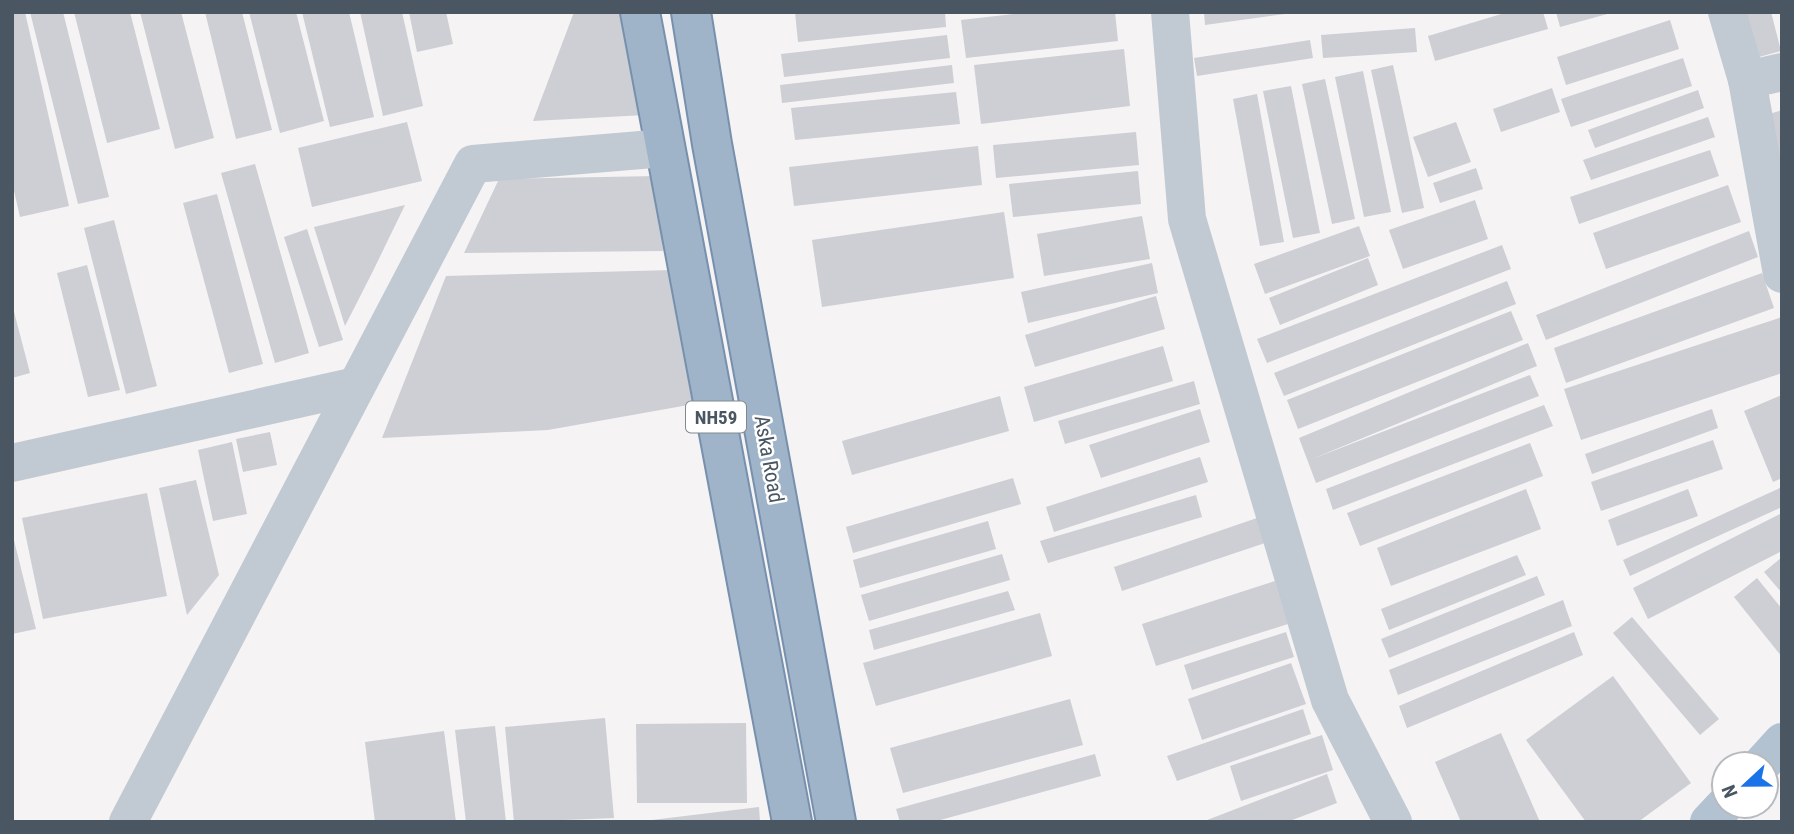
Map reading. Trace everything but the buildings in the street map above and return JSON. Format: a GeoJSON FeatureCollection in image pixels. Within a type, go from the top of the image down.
{"type":"FeatureCollection","features":[{"type":"Feature","properties":{"kind":"highway","name":"NH59"},"geometry":{"type":"LineString","coordinates":[[640,12],[792,822]]}},
{"type":"Feature","properties":{"kind":"highway","name":"Aska Road"},"geometry":{"type":"LineString","coordinates":[[691,12],[712,144],[836,822]]}},
{"type":"Feature","properties":{"kind":"street"},"geometry":{"type":"LineString","coordinates":[[1170,12],[1187,219],[1330,700],[1393,822]]}},
{"type":"Feature","properties":{"kind":"street"},"geometry":{"type":"LineString","coordinates":[[1727,12],[1765,76],[1782,274]]}},
{"type":"Feature","properties":{"kind":"street"},"geometry":{"type":"LineString","coordinates":[[128,822],[473,164],[666,148]]}},
{"type":"Feature","properties":{"kind":"street"},"geometry":{"type":"LineString","coordinates":[[12,463],[356,386]]}}]}
